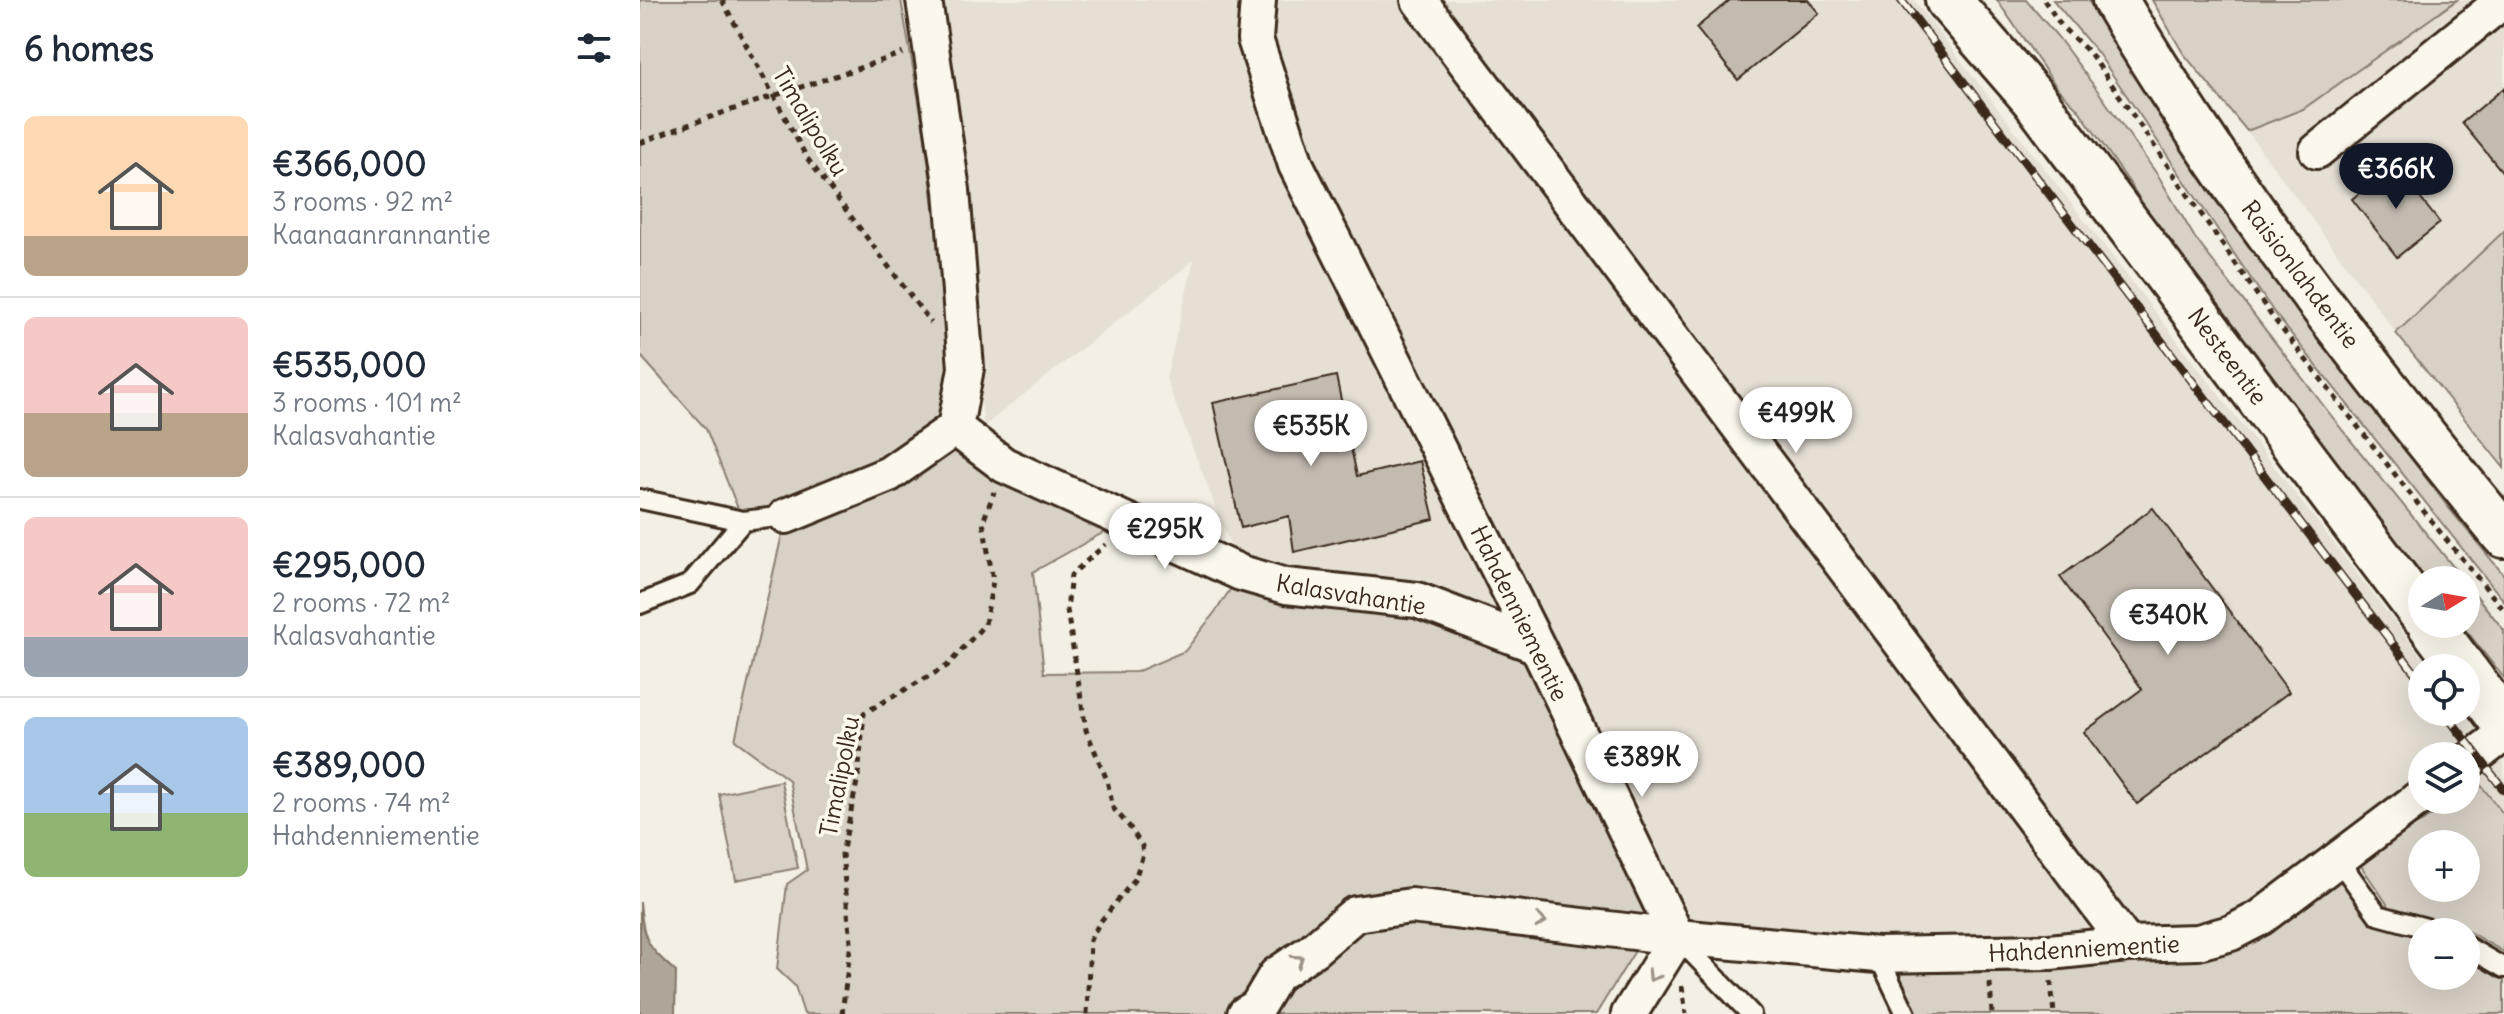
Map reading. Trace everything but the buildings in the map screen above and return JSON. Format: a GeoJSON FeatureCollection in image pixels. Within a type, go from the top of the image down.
{"type":"FeatureCollection","features":[{"type":"Feature","properties":{"kind":"main road","name":"Nesteentie"},"geometry":{"type":"LineString","coordinates":[[1948,0],[2033,98],[2408,595]]}},
{"type":"Feature","properties":{"kind":"main road","name":"Nesteentie"},"geometry":{"type":"LineString","coordinates":[[1974,0],[2033,98]]}},
{"type":"Feature","properties":{"kind":"main road","name":"Raisionlahdentie"},"geometry":{"type":"LineString","coordinates":[[2115,0],[2166,86],[2274,241],[2412,422],[2504,535]]}},
{"type":"Feature","properties":{"kind":"main road"},"geometry":{"type":"LineString","coordinates":[[2480,691],[2504,723]]}},
{"type":"Feature","properties":{"kind":"street"},"geometry":{"type":"LineString","coordinates":[[786,516],[889,474],[955,428],[966,368],[952,190],[924,0]]}},
{"type":"Feature","properties":{"kind":"street","name":"Hahdenniementie"},"geometry":{"type":"LineString","coordinates":[[1258,0],[1255,39],[1296,165],[1537,646],[1677,937],[1878,955],[2050,952],[2127,944],[2198,942],[2231,933],[2260,918],[2408,806]]}},
{"type":"Feature","properties":{"kind":"street"},"geometry":{"type":"LineString","coordinates":[[1419,0],[2127,944]]}},
{"type":"Feature","properties":{"kind":"street"},"geometry":{"type":"LineString","coordinates":[[2317,151],[2504,0]]}},
{"type":"Feature","properties":{"kind":"street","name":"Kalasvahantie"},"geometry":{"type":"LineString","coordinates":[[955,428],[1004,465],[1256,577],[1286,586],[1417,600],[1537,646]]}},
{"type":"Feature","properties":{"kind":"street"},"geometry":{"type":"LineString","coordinates":[[2480,752],[2504,734]]}},
{"type":"Feature","properties":{"kind":"street"},"geometry":{"type":"LineString","coordinates":[[1245,1014],[1257,1007],[1276,975],[1313,950],[1355,914],[1411,906],[1677,937],[1629,1014]]}},
{"type":"Feature","properties":{"kind":"lane"},"geometry":{"type":"LineString","coordinates":[[640,499],[743,521],[786,516]]}},
{"type":"Feature","properties":{"kind":"lane"},"geometry":{"type":"LineString","coordinates":[[640,604],[690,584],[743,521]]}},
{"type":"Feature","properties":{"kind":"lane"},"geometry":{"type":"LineString","coordinates":[[2338,859],[2378,915],[2408,923]]}},
{"type":"Feature","properties":{"kind":"lane"},"geometry":{"type":"LineString","coordinates":[[1677,937],[1751,1014]]}},
{"type":"Feature","properties":{"kind":"lane"},"geometry":{"type":"LineString","coordinates":[[2480,954],[2504,968]]}},
{"type":"Feature","properties":{"kind":"lane"},"geometry":{"type":"LineString","coordinates":[[1878,955],[1906,1014]]}},
{"type":"Feature","properties":{"kind":"path","name":"Timalipolku"},"geometry":{"type":"LineString","coordinates":[[722,0],[807,158],[966,368]]}},
{"type":"Feature","properties":{"kind":"path"},"geometry":{"type":"LineString","coordinates":[[2044,0],[2062,27],[2090,53],[2271,315],[2504,610]]}},
{"type":"Feature","properties":{"kind":"path"},"geometry":{"type":"LineString","coordinates":[[640,143],[714,114],[930,43]]}},
{"type":"Feature","properties":{"kind":"path","name":"Timalipolku"},"geometry":{"type":"LineString","coordinates":[[842,1014],[851,942],[842,854],[858,777],[864,713],[947,666],[985,624],[993,581],[983,522],[1004,465]]}},
{"type":"Feature","properties":{"kind":"path"},"geometry":{"type":"LineString","coordinates":[[1087,1014],[1090,940],[1100,922],[1135,879],[1143,854],[1142,846],[1129,826],[1113,808],[1107,780],[1086,730],[1067,610],[1071,575],[1129,523]]}},
{"type":"Feature","properties":{"kind":"shaded area"},"geometry":{"type":"Polygon","coordinates":[[[640,0],[901,0],[924,130],[948,313],[955,428],[1124,521],[1033,572],[1044,673],[1136,672],[1185,651],[1241,573],[1537,646],[1677,937],[1646,933],[1596,1014],[804,1014],[795,986],[777,969],[787,884],[807,870],[789,780],[735,740],[786,517],[743,521],[706,429],[640,355],[640,0]]]}},
{"type":"Feature","properties":{"kind":"shaded area"},"geometry":{"type":"Polygon","coordinates":[[[936,0],[1914,0],[2419,654],[2408,654],[2408,726],[2475,726],[2504,763],[2504,815],[2480,786],[2480,742],[2408,742],[2408,801],[2198,942],[1677,937],[1241,573],[1166,379],[1194,260],[984,426],[936,0]]]}},
{"type":"Feature","properties":{"kind":"shaded area"},"geometry":{"type":"Polygon","coordinates":[[[1997,0],[2026,0],[2058,37],[2159,177],[2195,238],[2343,431],[2453,566],[2416,566],[2171,253],[2133,188],[2078,109],[2058,89],[1997,0]]]}},
{"type":"Feature","properties":{"kind":"shaded area"},"geometry":{"type":"Polygon","coordinates":[[[2053,0],[2088,0],[2212,196],[2448,507],[2504,575],[2504,601],[2480,571],[2480,566],[2476,566],[2273,311],[2097,52],[2053,0]]]}},
{"type":"Feature","properties":{"kind":"shaded area"},"geometry":{"type":"Polygon","coordinates":[[[2152,0],[2457,0],[2303,109],[2247,131],[2183,53],[2152,0]]]}},
{"type":"Feature","properties":{"kind":"shaded area"},"geometry":{"type":"Polygon","coordinates":[[[2457,0],[2504,0],[2504,231],[2396,333],[2247,131],[2303,108],[2457,0]]]}},
{"type":"Feature","properties":{"kind":"shaded area"},"geometry":{"type":"Polygon","coordinates":[[[2504,231],[2504,468],[2396,333],[2504,231]]]}},
{"type":"Feature","properties":{"kind":"shaded area"},"geometry":{"type":"Polygon","coordinates":[[[2480,600],[2504,630],[2504,678],[2472,638],[2480,638],[2480,600]]]}},
{"type":"Feature","properties":{"kind":"shaded area"},"geometry":{"type":"Polygon","coordinates":[[[781,781],[798,868],[736,880],[719,794],[781,781]]]}},
{"type":"Feature","properties":{"kind":"shaded area"},"geometry":{"type":"Polygon","coordinates":[[[2480,784],[2504,815],[2504,952],[2480,938],[2480,918],[2431,918],[2390,908],[2359,863],[2408,831],[2408,902],[2480,902],[2480,830],[2409,830],[2434,814],[2480,814],[2480,784]]]}},
{"type":"Feature","properties":{"kind":"shaded area"},"geometry":{"type":"Polygon","coordinates":[[[2338,859],[2378,915],[2408,927],[2408,990],[2480,990],[2480,954],[2504,968],[2504,1014],[1906,1014],[1878,955],[2198,942],[2338,859]]]}},
{"type":"Feature","properties":{"kind":"shaded area"},"geometry":{"type":"Polygon","coordinates":[[[640,902],[648,942],[676,972],[675,1014],[640,1014],[640,902]]]}},
{"type":"Feature","properties":{"kind":"railway"},"geometry":{"type":"LineString","coordinates":[[1901,0],[2408,664]]}},
{"type":"Feature","properties":{"kind":"railway"},"geometry":{"type":"LineString","coordinates":[[2455,726],[2504,790]]}}]}
